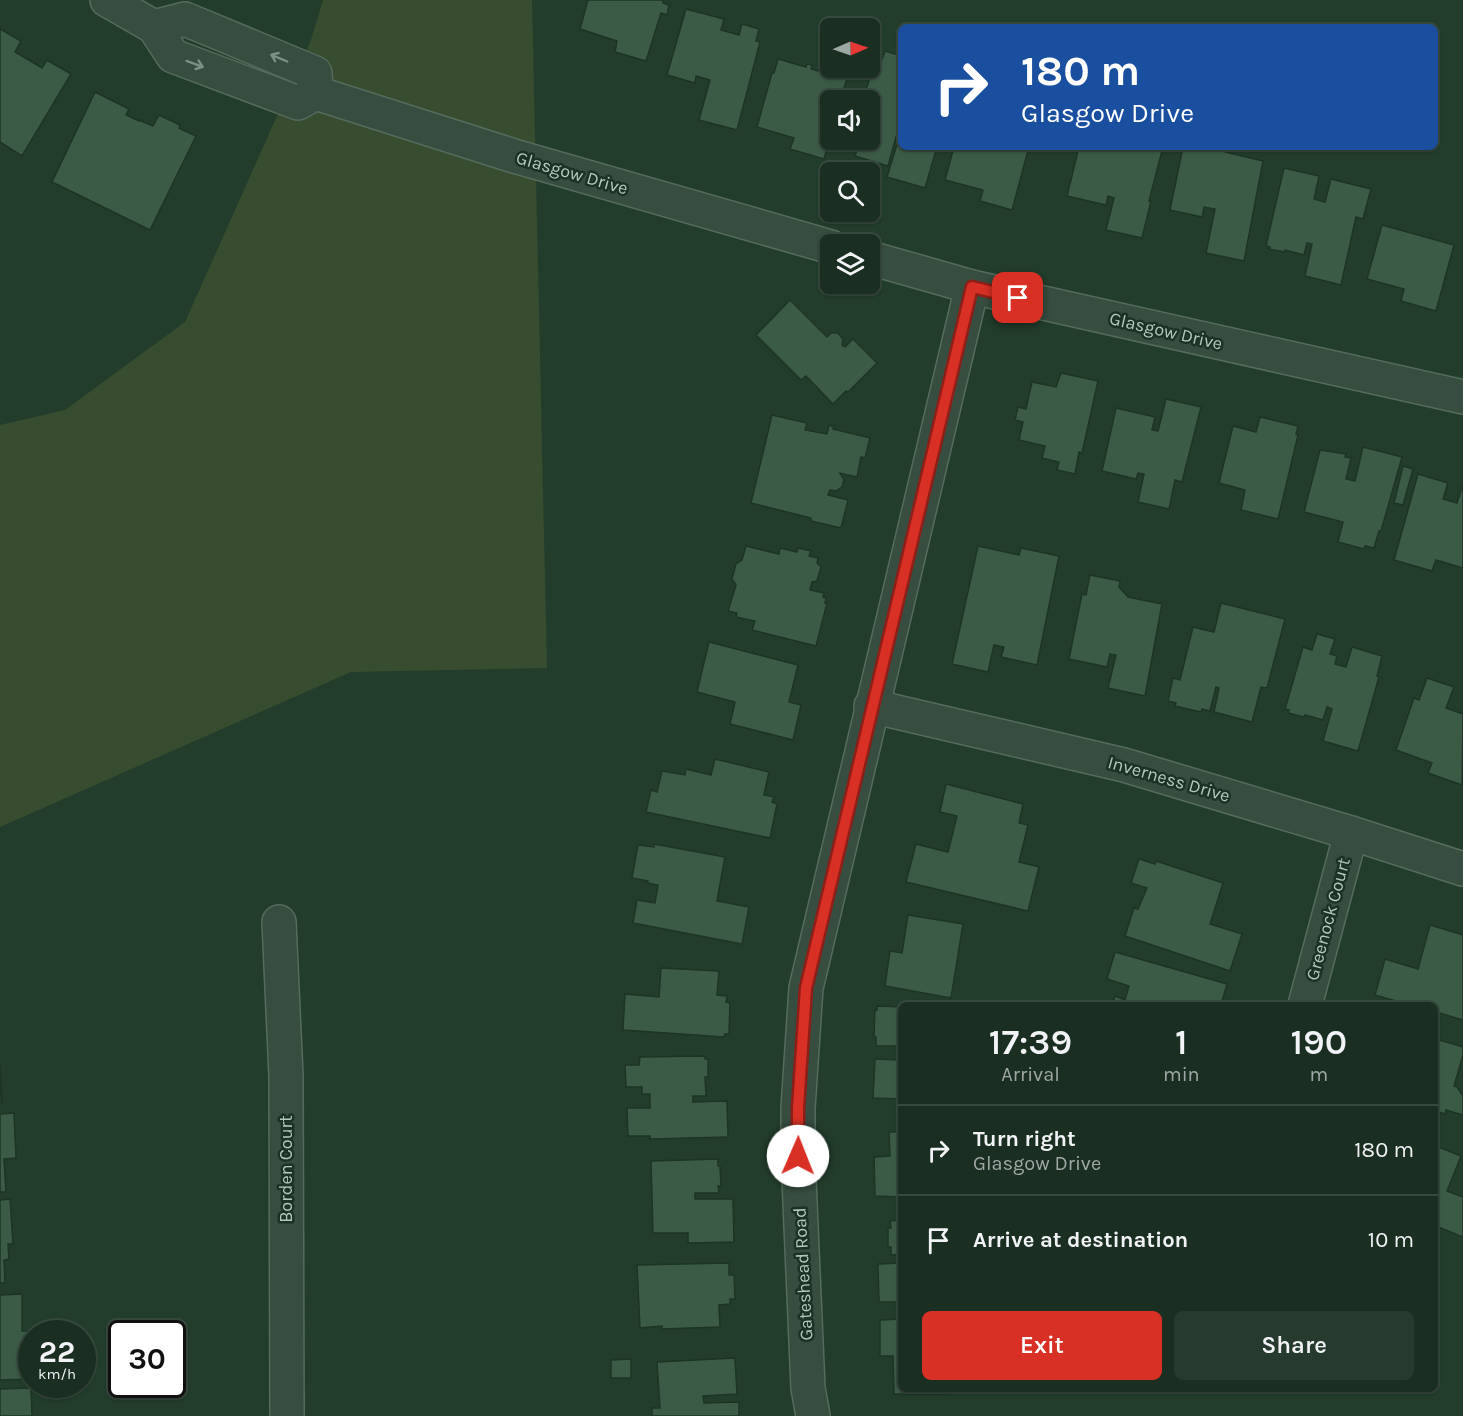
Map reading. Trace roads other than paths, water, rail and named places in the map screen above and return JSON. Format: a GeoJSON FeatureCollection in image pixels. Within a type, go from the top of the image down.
{"type":"FeatureCollection","features":[{"type":"Feature","properties":{"kind":"street","name":"Glasgow Drive"},"geometry":{"type":"LineString","coordinates":[[107,0],[154,27],[185,19],[315,73],[316,93],[514,156],[820,244]]}},
{"type":"Feature","properties":{"kind":"street","name":"Glasgow Drive"},"geometry":{"type":"LineString","coordinates":[[880,261],[972,287],[1463,397]]}},
{"type":"Feature","properties":{"kind":"street","name":"Gateshead Road"},"geometry":{"type":"LineString","coordinates":[[813,1416],[808,1389],[798,1156],[798,1108],[806,988],[972,287]]}},
{"type":"Feature","properties":{"kind":"street","name":"Inverness Drive"},"geometry":{"type":"LineString","coordinates":[[871,706],[1124,765],[1351,832],[1463,869]]}},
{"type":"Feature","properties":{"kind":"street","name":"Greenock Court"},"geometry":{"type":"LineString","coordinates":[[1306,1002],[1351,832]]}},
{"type":"Feature","properties":{"kind":"street","name":"Borden Court"},"geometry":{"type":"LineString","coordinates":[[279,922],[286,1076],[287,1416]]}}]}
